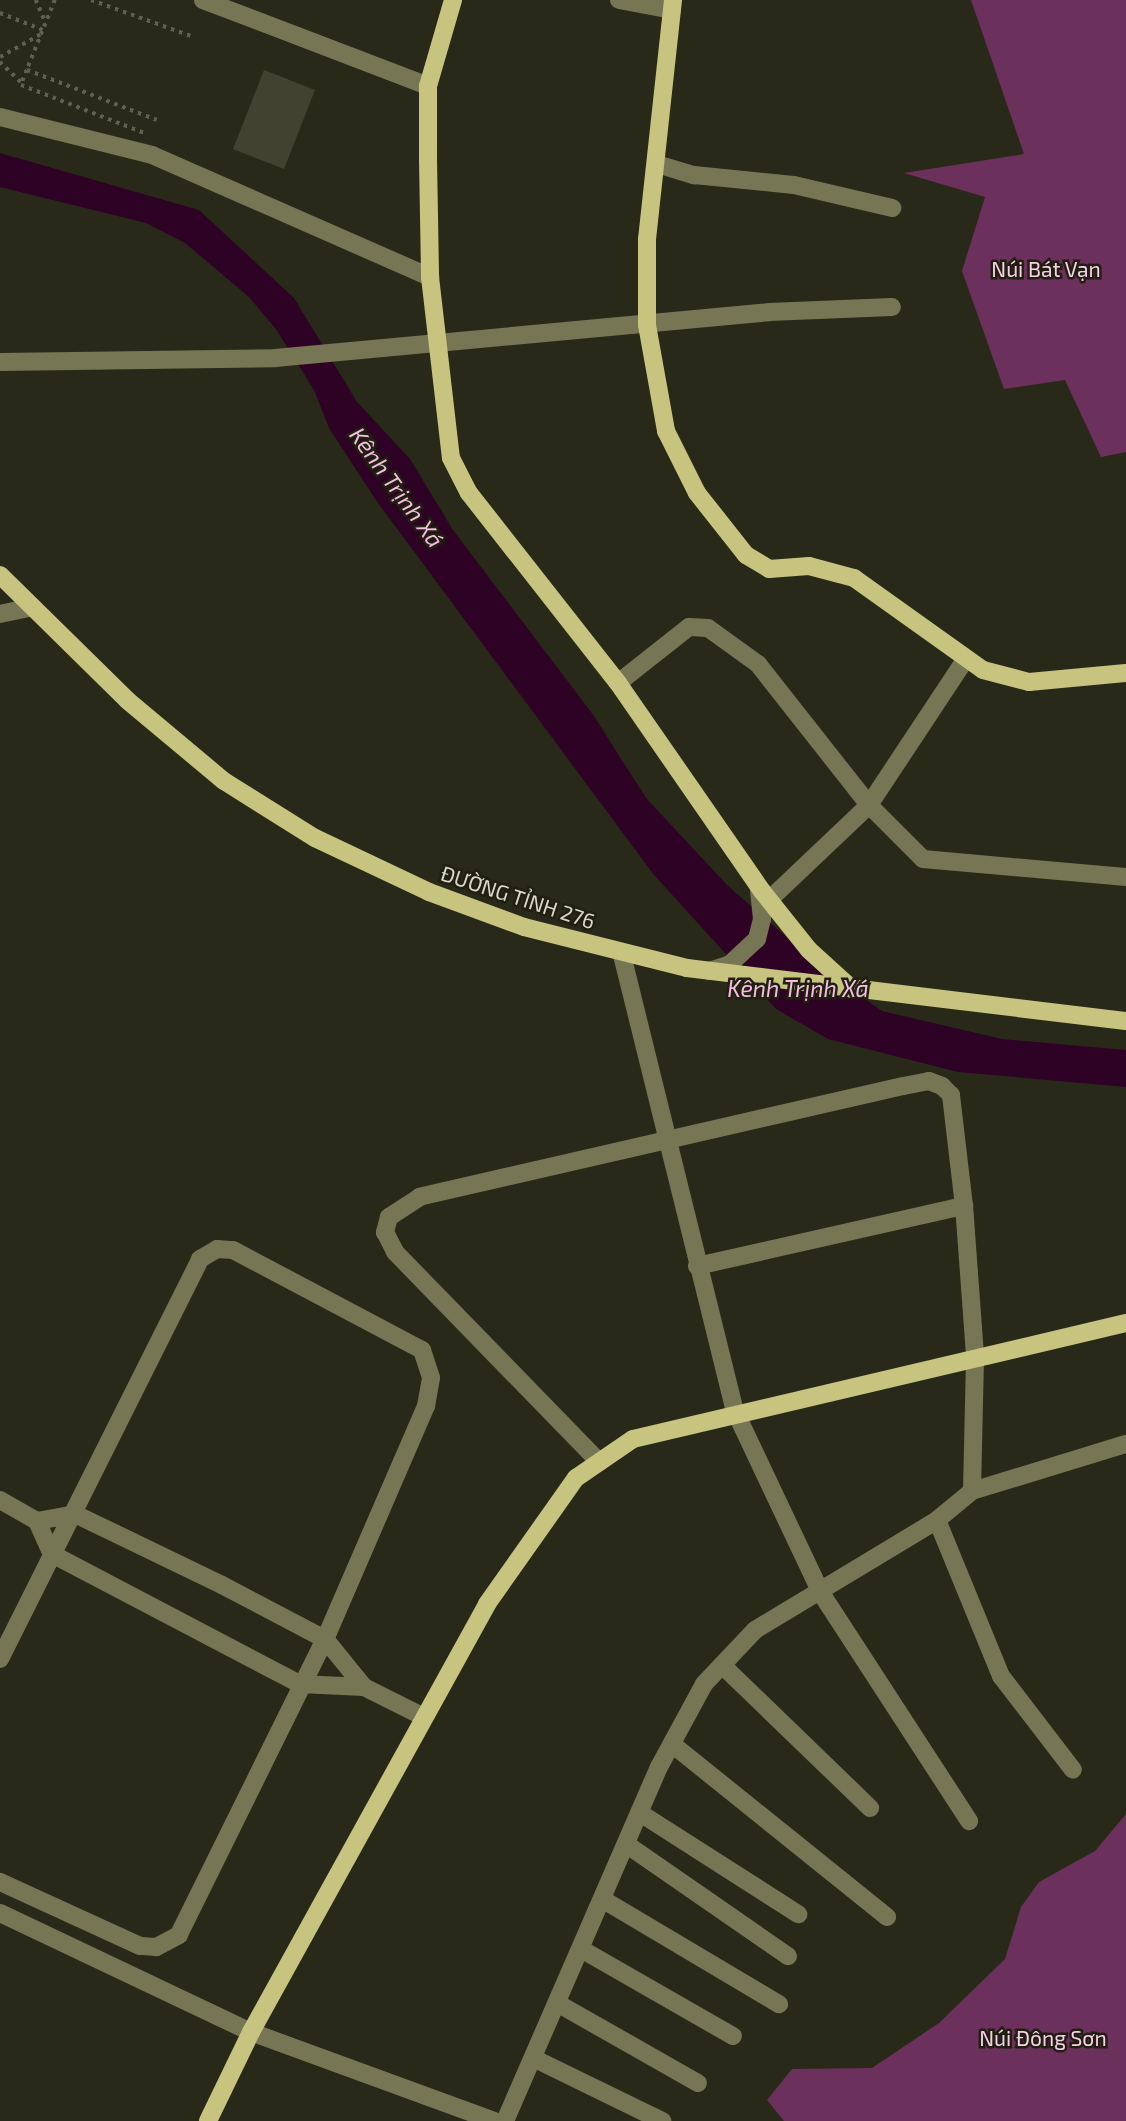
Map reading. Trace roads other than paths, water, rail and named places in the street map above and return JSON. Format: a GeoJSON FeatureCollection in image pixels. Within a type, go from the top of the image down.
{"type":"FeatureCollection","features":[{"type":"Feature","properties":{"kind":"main road"},"geometry":{"type":"LineString","coordinates":[[453,0],[428,86],[430,277],[447,438],[460,477],[618,683],[758,886],[809,950],[852,989]]}},
{"type":"Feature","properties":{"kind":"main road"},"geometry":{"type":"LineString","coordinates":[[673,5],[647,239],[647,325],[666,430],[679,465],[733,543],[769,569],[809,566],[854,578],[965,660],[1029,682],[1126,673]]}},
{"type":"Feature","properties":{"kind":"main road","name":"ĐƯỜNG TỈNH 276"},"geometry":{"type":"LineString","coordinates":[[0,575],[136,708],[267,812],[429,892],[622,955],[709,971],[1126,1021]]}},
{"type":"Feature","properties":{"kind":"main road"},"geometry":{"type":"LineString","coordinates":[[208,2121],[251,2032],[487,1604],[576,1478],[633,1439],[734,1411],[1126,1323]]}},
{"type":"Feature","properties":{"kind":"street"},"geometry":{"type":"LineString","coordinates":[[203,0],[428,86]]}},
{"type":"Feature","properties":{"kind":"street"},"geometry":{"type":"LineString","coordinates":[[620,0],[673,5]]}},
{"type":"Feature","properties":{"kind":"street"},"geometry":{"type":"LineString","coordinates":[[0,117],[152,155],[430,277]]}},
{"type":"Feature","properties":{"kind":"street"},"geometry":{"type":"LineString","coordinates":[[657,164],[694,175],[794,185],[892,208]]}},
{"type":"Feature","properties":{"kind":"street"},"geometry":{"type":"LineString","coordinates":[[0,362],[275,358],[436,346],[647,325],[892,307]]}},
{"type":"Feature","properties":{"kind":"street"},"geometry":{"type":"LineString","coordinates":[[0,614],[32,607]]}},
{"type":"Feature","properties":{"kind":"street"},"geometry":{"type":"LineString","coordinates":[[618,683],[689,627],[708,628],[758,664],[869,805],[923,859],[1126,877]]}},
{"type":"Feature","properties":{"kind":"street"},"geometry":{"type":"LineString","coordinates":[[769,900],[869,805],[965,660]]}},
{"type":"Feature","properties":{"kind":"street"},"geometry":{"type":"LineString","coordinates":[[709,971],[730,964],[757,939],[762,919],[758,886]]}},
{"type":"Feature","properties":{"kind":"street"},"geometry":{"type":"LineString","coordinates":[[622,955],[734,1411],[821,1593],[969,1821]]}},
{"type":"Feature","properties":{"kind":"street"},"geometry":{"type":"LineString","coordinates":[[599,1462],[395,1252],[385,1232],[390,1217],[420,1197],[929,1081],[951,1095],[964,1206],[975,1355],[972,1491]]}},
{"type":"Feature","properties":{"kind":"street"},"geometry":{"type":"LineString","coordinates":[[697,1266],[964,1206]]}},
{"type":"Feature","properties":{"kind":"street"},"geometry":{"type":"LineString","coordinates":[[0,1659],[75,1514],[192,1270],[209,1253],[233,1250],[374,1320],[422,1350],[430,1363],[430,1390],[325,1639],[300,1684],[187,1924],[169,1942],[140,1946],[0,1882]]}},
{"type":"Feature","properties":{"kind":"street"},"geometry":{"type":"LineString","coordinates":[[0,1913],[251,2032],[505,2120],[640,1813],[704,1684],[755,1630],[821,1593],[937,1520],[972,1491],[1126,1444]]}},
{"type":"Feature","properties":{"kind":"street"},"geometry":{"type":"LineString","coordinates":[[0,1500],[37,1521],[52,1554],[300,1684],[364,1687],[424,1717]]}},
{"type":"Feature","properties":{"kind":"street"},"geometry":{"type":"LineString","coordinates":[[37,1521],[75,1514],[325,1639],[364,1687]]}},
{"type":"Feature","properties":{"kind":"street"},"geometry":{"type":"LineString","coordinates":[[937,1520],[1000,1676],[1073,1770]]}},
{"type":"Feature","properties":{"kind":"street"},"geometry":{"type":"LineString","coordinates":[[722,1665],[870,1808]]}},
{"type":"Feature","properties":{"kind":"street"},"geometry":{"type":"LineString","coordinates":[[672,1744],[887,1917]]}},
{"type":"Feature","properties":{"kind":"street"},"geometry":{"type":"LineString","coordinates":[[640,1813],[798,1914]]}},
{"type":"Feature","properties":{"kind":"street"},"geometry":{"type":"LineString","coordinates":[[626,1844],[788,1956]]}},
{"type":"Feature","properties":{"kind":"street"},"geometry":{"type":"LineString","coordinates":[[602,1899],[779,2004]]}},
{"type":"Feature","properties":{"kind":"street"},"geometry":{"type":"LineString","coordinates":[[580,1949],[733,2036]]}},
{"type":"Feature","properties":{"kind":"street"},"geometry":{"type":"LineString","coordinates":[[557,2003],[698,2083]]}},
{"type":"Feature","properties":{"kind":"street"},"geometry":{"type":"LineString","coordinates":[[533,2058],[662,2121]]}},
{"type":"Feature","properties":{"kind":"water","name":"Kênh Trịnh Xá"},"geometry":{"type":"Polygon","coordinates":[[[0,153],[199,210],[294,298],[357,402],[410,459],[453,530],[594,716],[646,798],[728,886],[822,968],[882,1011],[1002,1039],[1126,1050],[1126,1087],[958,1072],[828,1039],[776,1009],[654,875],[378,503],[329,428],[314,390],[276,329],[249,297],[185,243],[146,223],[0,187],[0,153]]]}},
{"type":"Feature","properties":{"kind":"park label","name":"Núi Bát Vạn"},"geometry":{"type":"Point","coordinates":[1046,269]}},
{"type":"Feature","properties":{"kind":"park label","name":"Núi Đông Sơn"},"geometry":{"type":"Point","coordinates":[1043,2038]}}]}
